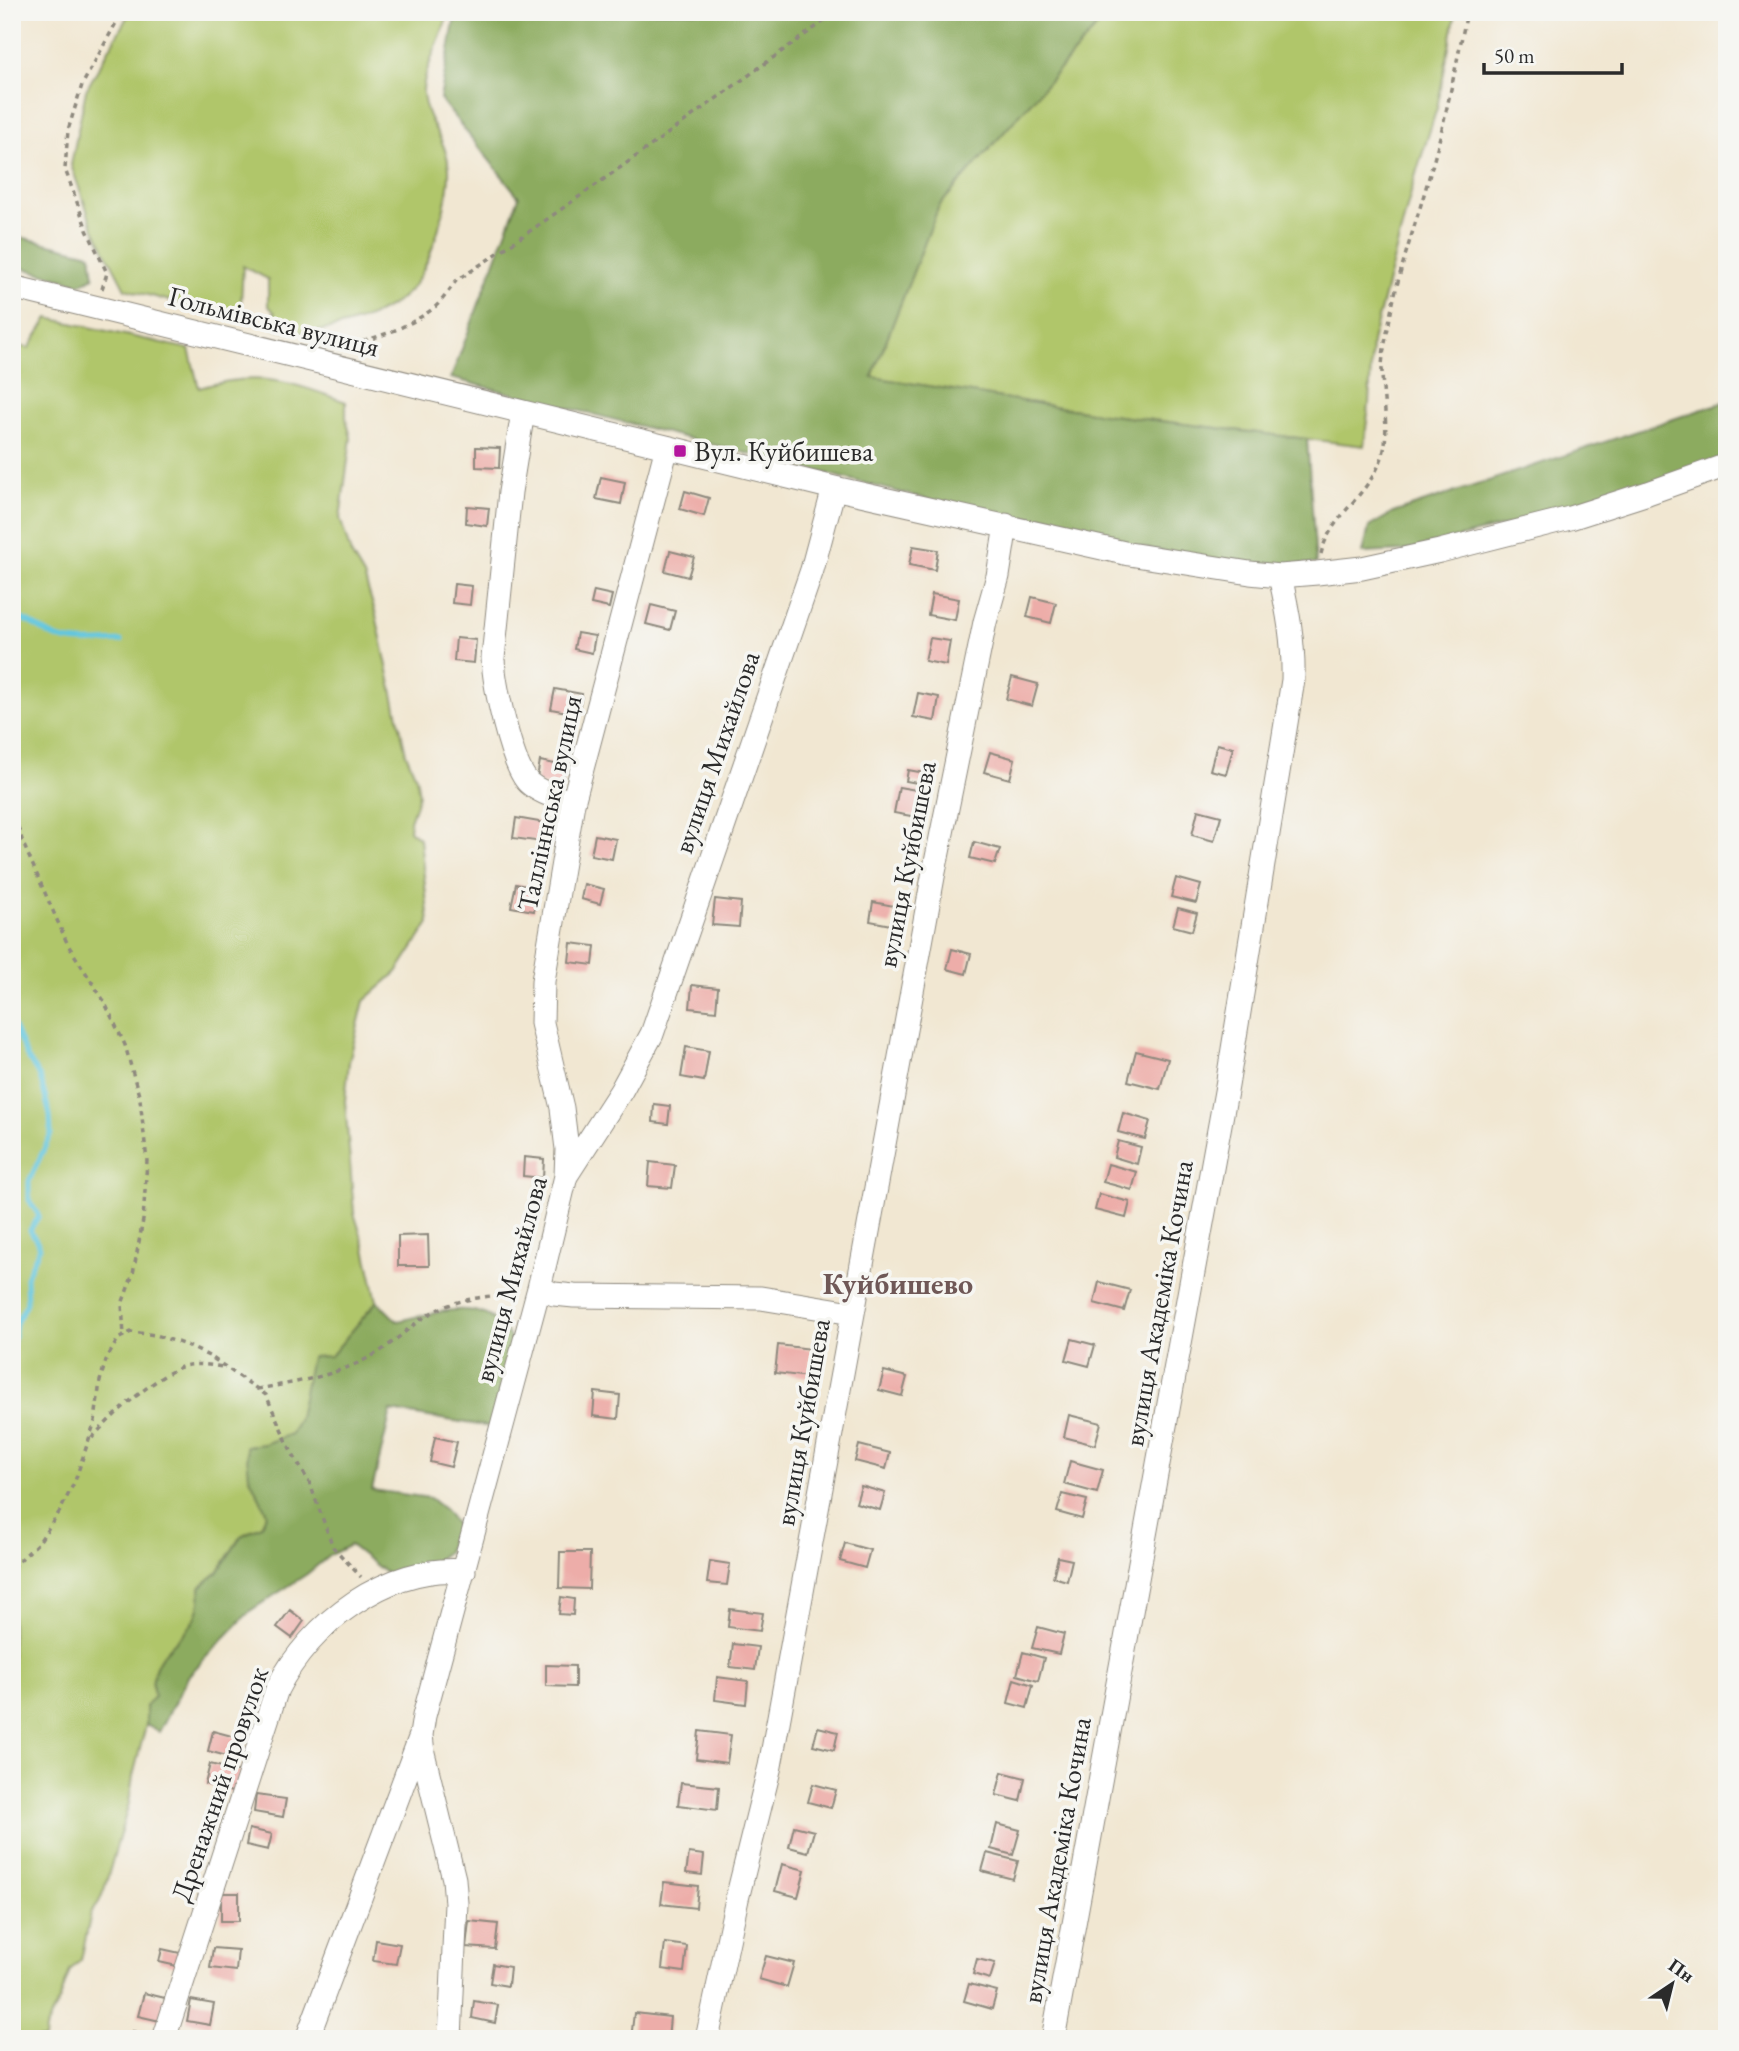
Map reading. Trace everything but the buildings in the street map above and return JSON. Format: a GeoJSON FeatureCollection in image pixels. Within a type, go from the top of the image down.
{"type":"FeatureCollection","features":[{"type":"Feature","properties":{"kind":"street","name":"Гольмівська вулиця"},"geometry":{"type":"LineString","coordinates":[[12,287],[834,488],[1129,554],[1195,566],[1280,576],[1362,568],[1440,551],[1570,518],[1727,465]]}},
{"type":"Feature","properties":{"kind":"street"},"geometry":{"type":"LineString","coordinates":[[523,412],[510,492],[493,658],[494,678],[515,760],[526,780],[540,791],[573,803]]}},
{"type":"Feature","properties":{"kind":"street","name":"Талліннська вулиця"},"geometry":{"type":"LineString","coordinates":[[566,1176],[567,1149],[562,1108],[542,1023],[541,1003],[573,803],[667,447]]}},
{"type":"Feature","properties":{"kind":"street","name":"вулиця Михайлова"},"geometry":{"type":"LineString","coordinates":[[450,2039],[456,1903],[454,1879],[429,1781],[421,1735],[424,1716],[566,1176],[621,1090],[652,1034],[812,570],[834,488]]}},
{"type":"Feature","properties":{"kind":"street","name":"вулиця Куйбишева"},"geometry":{"type":"LineString","coordinates":[[707,2039],[737,1899],[770,1766],[933,877],[985,622],[998,576],[1006,525]]}},
{"type":"Feature","properties":{"kind":"street","name":"вулиця Академіка Кочина"},"geometry":{"type":"LineString","coordinates":[[1053,2039],[1227,1086],[1293,680],[1292,627],[1280,576]]}},
{"type":"Feature","properties":{"kind":"street"},"geometry":{"type":"LineString","coordinates":[[538,1290],[574,1296],[761,1298],[852,1313]]}},
{"type":"Feature","properties":{"kind":"street","name":"Дренажний провулок"},"geometry":{"type":"LineString","coordinates":[[164,2039],[277,1689],[300,1650],[351,1605],[377,1588],[438,1571],[464,1570]]}},
{"type":"Feature","properties":{"kind":"street"},"geometry":{"type":"LineString","coordinates":[[307,2039],[421,1735]]}},
{"type":"Feature","properties":{"kind":"path"},"geometry":{"type":"LineString","coordinates":[[96,308],[107,273],[65,169],[68,130],[82,85],[122,12]]}},
{"type":"Feature","properties":{"kind":"path"},"geometry":{"type":"LineString","coordinates":[[339,349],[417,319],[437,305],[456,281],[605,180],[837,12]]}},
{"type":"Feature","properties":{"kind":"path"},"geometry":{"type":"LineString","coordinates":[[1317,573],[1322,548],[1336,525],[1370,483],[1382,458],[1386,419],[1382,368],[1389,320],[1401,267],[1428,181],[1456,68],[1466,12]]}},
{"type":"Feature","properties":{"kind":"path"},"geometry":{"type":"LineString","coordinates":[[12,808],[23,843],[68,945],[104,1001],[125,1045],[140,1099],[148,1161],[143,1220],[133,1274],[122,1304],[124,1336]]}},
{"type":"Feature","properties":{"kind":"path"},"geometry":{"type":"LineString","coordinates":[[257,1389],[337,1371],[367,1359],[447,1304],[538,1290]]}},
{"type":"Feature","properties":{"kind":"path"},"geometry":{"type":"LineString","coordinates":[[12,1568],[39,1542],[60,1511],[75,1481],[96,1421],[100,1381],[106,1360],[118,1339],[131,1332],[156,1335],[186,1345],[266,1395],[292,1453],[310,1484],[333,1547],[359,1576],[377,1588]]}},
{"type":"Feature","properties":{"kind":"path"},"geometry":{"type":"LineString","coordinates":[[89,1442],[133,1398],[172,1371],[202,1364],[225,1367]]}},
{"type":"Feature","properties":{"kind":"green space"},"geometry":{"type":"Polygon","coordinates":[[[130,12],[449,12],[429,65],[423,93],[428,113],[447,158],[449,168],[446,197],[431,251],[424,268],[408,292],[384,310],[365,318],[329,329],[297,333],[274,328],[275,313],[268,305],[268,279],[243,266],[240,320],[125,289],[93,227],[71,165],[86,90],[130,12]]]}},
{"type":"Feature","properties":{"kind":"green space"},"geometry":{"type":"Polygon","coordinates":[[[456,12],[1110,12],[939,206],[872,377],[1103,414],[1307,439],[1316,564],[1224,564],[1005,519],[451,378],[519,197],[440,99],[456,12]]]}},
{"type":"Feature","properties":{"kind":"green space"},"geometry":{"type":"Polygon","coordinates":[[[1110,12],[1456,12],[1437,108],[1415,177],[1372,342],[1364,446],[1103,414],[872,377],[939,206],[1110,12]]]}},
{"type":"Feature","properties":{"kind":"green space"},"geometry":{"type":"Polygon","coordinates":[[[12,235],[91,254],[94,277],[81,284],[12,265],[12,235]]]}},
{"type":"Feature","properties":{"kind":"green space"},"geometry":{"type":"Polygon","coordinates":[[[48,318],[189,349],[199,388],[257,379],[291,384],[346,402],[346,418],[351,438],[340,518],[351,554],[364,576],[376,615],[406,754],[416,777],[419,795],[409,830],[420,839],[429,923],[397,972],[364,1001],[349,1062],[345,1101],[354,1213],[377,1301],[305,1392],[299,1418],[291,1434],[264,1444],[246,1447],[267,1513],[261,1526],[241,1536],[218,1572],[200,1587],[200,1604],[196,1618],[156,1666],[154,1696],[146,1706],[146,1725],[129,1803],[104,1890],[91,1913],[81,1960],[70,1970],[60,1999],[45,2029],[44,2039],[12,2039],[12,345],[29,348],[48,318]]]}},
{"type":"Feature","properties":{"kind":"green space"},"geometry":{"type":"Polygon","coordinates":[[[1727,401],[1727,459],[1643,491],[1404,551],[1363,553],[1369,527],[1393,513],[1727,401]]]}},
{"type":"Feature","properties":{"kind":"green space"},"geometry":{"type":"Polygon","coordinates":[[[377,1301],[397,1321],[446,1311],[477,1312],[490,1317],[503,1327],[513,1343],[492,1427],[391,1411],[372,1490],[430,1498],[445,1510],[457,1526],[447,1552],[427,1567],[387,1574],[350,1545],[330,1555],[307,1574],[250,1611],[189,1675],[159,1732],[146,1725],[146,1706],[154,1696],[156,1666],[196,1617],[200,1604],[200,1587],[218,1572],[241,1536],[261,1526],[267,1513],[249,1476],[246,1446],[264,1444],[291,1434],[299,1418],[311,1357],[331,1356],[377,1301]]]}},
{"type":"Feature","properties":{"kind":"waterway"},"geometry":{"type":"LineString","coordinates":[[12,616],[68,641],[121,641]]}},
{"type":"Feature","properties":{"kind":"waterway"},"geometry":{"type":"LineString","coordinates":[[12,1023],[27,1057],[40,1077],[50,1115],[51,1134],[29,1181],[29,1200],[39,1216],[30,1230],[40,1247],[26,1277],[27,1303],[16,1323],[12,1347]]}},
{"type":"Feature","properties":{"kind":"place","name":"Вул. Куйбишева"},"geometry":{"type":"Point","coordinates":[680,451]}},
{"type":"Feature","properties":{"kind":"district","name":"Куйбишево"},"geometry":{"type":"Point","coordinates":[898,1284]}}]}
